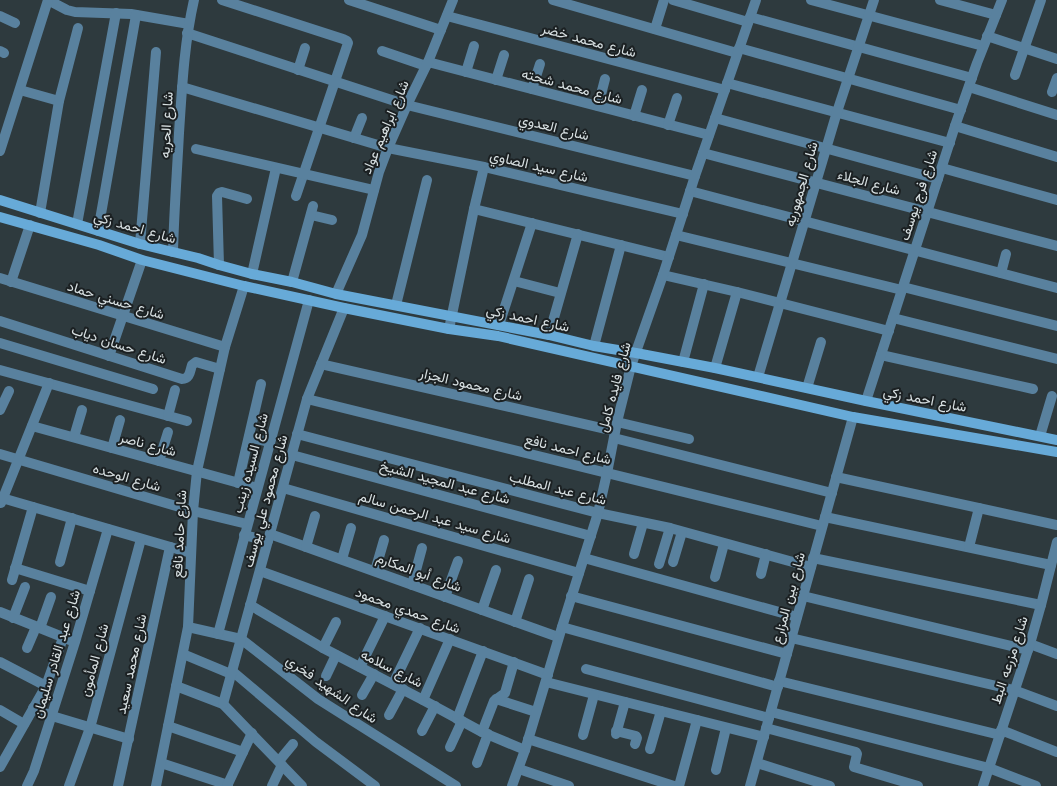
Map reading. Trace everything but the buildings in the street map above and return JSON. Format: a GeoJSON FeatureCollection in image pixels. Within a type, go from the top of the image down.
{"type":"FeatureCollection","features":[{"type":"Feature","properties":{"kind":"street","name":"شارع العدوي"},"geometry":{"type":"LineString","coordinates":[[48,0],[75,12],[136,15],[188,28],[298,70],[407,105],[695,176]]}},
{"type":"Feature","properties":{"kind":"street"},"geometry":{"type":"LineString","coordinates":[[1,144],[48,0]]}},
{"type":"Feature","properties":{"kind":"street","name":"شارع الحريه"},"geometry":{"type":"LineString","coordinates":[[173,252],[182,86],[188,28],[194,0]]}},
{"type":"Feature","properties":{"kind":"street"},"geometry":{"type":"LineString","coordinates":[[222,0],[343,39],[348,43],[296,196]]}},
{"type":"Feature","properties":{"kind":"street"},"geometry":{"type":"LineString","coordinates":[[349,0],[442,30]]}},
{"type":"Feature","properties":{"kind":"street","name":"شارع ابراهيم عواد"},"geometry":{"type":"LineString","coordinates":[[336,294],[362,235],[379,172],[388,148],[442,30],[453,0]]}},
{"type":"Feature","properties":{"kind":"street"},"geometry":{"type":"LineString","coordinates":[[553,0],[655,30],[848,78],[961,110]]}},
{"type":"Feature","properties":{"kind":"street"},"geometry":{"type":"LineString","coordinates":[[655,30],[664,0]]}},
{"type":"Feature","properties":{"kind":"street"},"geometry":{"type":"LineString","coordinates":[[673,0],[858,47],[970,82],[1057,115]]}},
{"type":"Feature","properties":{"kind":"street","name":"شارع فايده كامل"},"geometry":{"type":"LineString","coordinates":[[512,786],[519,769],[558,637],[598,513],[631,366],[756,0]]}},
{"type":"Feature","properties":{"kind":"street"},"geometry":{"type":"LineString","coordinates":[[811,0],[983,46]]}},
{"type":"Feature","properties":{"kind":"street","name":"شارع الجمهوريه"},"geometry":{"type":"LineString","coordinates":[[758,377],[837,112],[874,0]]}},
{"type":"Feature","properties":{"kind":"street"},"geometry":{"type":"LineString","coordinates":[[940,0],[996,15]]}},
{"type":"Feature","properties":{"kind":"street","name":"شارع فرج يوسف"},"geometry":{"type":"LineString","coordinates":[[866,401],[955,126],[983,46],[1002,0]]}},
{"type":"Feature","properties":{"kind":"street"},"geometry":{"type":"LineString","coordinates":[[1015,74],[1041,0]]}},
{"type":"Feature","properties":{"kind":"street"},"geometry":{"type":"LineString","coordinates":[[77,224],[116,13]]}},
{"type":"Feature","properties":{"kind":"street"},"geometry":{"type":"LineString","coordinates":[[98,231],[136,15]]}},
{"type":"Feature","properties":{"kind":"street"},"geometry":{"type":"LineString","coordinates":[[0,16],[15,23]]}},
{"type":"Feature","properties":{"kind":"street","name":"شارع محمد خضر"},"geometry":{"type":"LineString","coordinates":[[447,16],[726,86]]}},
{"type":"Feature","properties":{"kind":"street"},"geometry":{"type":"LineString","coordinates":[[40,213],[59,101],[78,28]]}},
{"type":"Feature","properties":{"kind":"street"},"geometry":{"type":"LineString","coordinates":[[987,36],[1057,59]]}},
{"type":"Feature","properties":{"kind":"street"},"geometry":{"type":"LineString","coordinates":[[466,72],[474,46]]}},
{"type":"Feature","properties":{"kind":"street"},"geometry":{"type":"LineString","coordinates":[[298,70],[305,48]]}},
{"type":"Feature","properties":{"kind":"street","name":"شارع محمد شحته"},"geometry":{"type":"LineString","coordinates":[[382,50],[427,64],[466,72],[709,136]]}},
{"type":"Feature","properties":{"kind":"street"},"geometry":{"type":"LineString","coordinates":[[140,244],[156,52]]}},
{"type":"Feature","properties":{"kind":"street"},"geometry":{"type":"LineString","coordinates":[[496,80],[504,55]]}},
{"type":"Feature","properties":{"kind":"street"},"geometry":{"type":"LineString","coordinates":[[532,89],[540,64]]}},
{"type":"Feature","properties":{"kind":"street"},"geometry":{"type":"LineString","coordinates":[[1052,92],[1057,78]]}},
{"type":"Feature","properties":{"kind":"street"},"geometry":{"type":"LineString","coordinates":[[598,106],[605,79]]}},
{"type":"Feature","properties":{"kind":"street","name":"شارع سيد الصاوي"},"geometry":{"type":"LineString","coordinates":[[182,86],[388,148],[484,167],[683,214]]}},
{"type":"Feature","properties":{"kind":"street"},"geometry":{"type":"LineString","coordinates":[[726,86],[837,112],[950,143]]}},
{"type":"Feature","properties":{"kind":"street"},"geometry":{"type":"LineString","coordinates":[[20,90],[59,101]]}},
{"type":"Feature","properties":{"kind":"street"},"geometry":{"type":"LineString","coordinates":[[634,116],[642,90]]}},
{"type":"Feature","properties":{"kind":"street"},"geometry":{"type":"LineString","coordinates":[[668,125],[676,98]]}},
{"type":"Feature","properties":{"kind":"street"},"geometry":{"type":"LineString","coordinates":[[354,138],[362,118]]}},
{"type":"Feature","properties":{"kind":"street"},"geometry":{"type":"LineString","coordinates":[[715,118],[938,179]]}},
{"type":"Feature","properties":{"kind":"street"},"geometry":{"type":"LineString","coordinates":[[955,126],[1057,157]]}},
{"type":"Feature","properties":{"kind":"street"},"geometry":{"type":"LineString","coordinates":[[196,149],[374,190]]}},
{"type":"Feature","properties":{"kind":"street","name":"شارع الجلاء"},"geometry":{"type":"LineString","coordinates":[[703,153],[1057,246]]}},
{"type":"Feature","properties":{"kind":"street"},"geometry":{"type":"LineString","coordinates":[[449,329],[484,167]]}},
{"type":"Feature","properties":{"kind":"street"},"geometry":{"type":"LineString","coordinates":[[252,274],[276,168]]}},
{"type":"Feature","properties":{"kind":"street"},"geometry":{"type":"LineString","coordinates":[[942,168],[1057,200]]}},
{"type":"Feature","properties":{"kind":"street"},"geometry":{"type":"LineString","coordinates":[[396,305],[428,180]]}},
{"type":"Feature","properties":{"kind":"street"},"geometry":{"type":"LineString","coordinates":[[690,191],[1057,288]]}},
{"type":"Feature","properties":{"kind":"street"},"geometry":{"type":"LineString","coordinates":[[219,265],[217,196],[222,192],[247,199]]}},
{"type":"Feature","properties":{"kind":"street","name":"شارع احمد زكي"},"geometry":{"type":"LineString","coordinates":[[0,200],[140,244],[336,294],[499,325],[594,346],[715,368],[1057,440]]}},
{"type":"Feature","properties":{"kind":"street"},"geometry":{"type":"LineString","coordinates":[[474,209],[669,257]]}},
{"type":"Feature","properties":{"kind":"street"},"geometry":{"type":"LineString","coordinates":[[292,282],[312,211],[332,220]]}},
{"type":"Feature","properties":{"kind":"street","name":"شارع احمد زكي"},"geometry":{"type":"LineString","coordinates":[[0,217],[99,245],[142,260],[244,286],[449,329],[498,336],[853,417],[1057,452]]}},
{"type":"Feature","properties":{"kind":"street"},"geometry":{"type":"LineString","coordinates":[[499,325],[532,223]]}},
{"type":"Feature","properties":{"kind":"street"},"geometry":{"type":"LineString","coordinates":[[10,282],[30,225]]}},
{"type":"Feature","properties":{"kind":"street"},"geometry":{"type":"LineString","coordinates":[[548,335],[578,234]]}},
{"type":"Feature","properties":{"kind":"street"},"geometry":{"type":"LineString","coordinates":[[676,235],[1057,326]]}},
{"type":"Feature","properties":{"kind":"street"},"geometry":{"type":"LineString","coordinates":[[594,346],[621,245]]}},
{"type":"Feature","properties":{"kind":"street"},"geometry":{"type":"LineString","coordinates":[[1001,273],[1006,254]]}},
{"type":"Feature","properties":{"kind":"street"},"geometry":{"type":"LineString","coordinates":[[194,273],[198,258]]}},
{"type":"Feature","properties":{"kind":"street"},"geometry":{"type":"LineString","coordinates":[[110,356],[142,260]]}},
{"type":"Feature","properties":{"kind":"street"},"geometry":{"type":"LineString","coordinates":[[663,275],[889,331]]}},
{"type":"Feature","properties":{"kind":"street","name":"شارع حسني حماد"},"geometry":{"type":"LineString","coordinates":[[0,278],[225,347]]}},
{"type":"Feature","properties":{"kind":"street"},"geometry":{"type":"LineString","coordinates":[[514,281],[560,293]]}},
{"type":"Feature","properties":{"kind":"street"},"geometry":{"type":"LineString","coordinates":[[683,362],[704,284]]}},
{"type":"Feature","properties":{"kind":"street","name":"شارع حامد نافع"},"geometry":{"type":"LineString","coordinates":[[156,786],[188,627],[192,511],[197,471],[225,347],[244,286]]}},
{"type":"Feature","properties":{"kind":"street"},"geometry":{"type":"LineString","coordinates":[[715,368],[736,292]]}},
{"type":"Feature","properties":{"kind":"street","name":"شارع السيده زينب"},"geometry":{"type":"LineString","coordinates":[[218,634],[309,300]]}},
{"type":"Feature","properties":{"kind":"street","name":"شارع محمود علي يوسف"},"geometry":{"type":"LineString","coordinates":[[223,704],[307,399],[344,308]]}},
{"type":"Feature","properties":{"kind":"street"},"geometry":{"type":"LineString","coordinates":[[893,318],[1057,359]]}},
{"type":"Feature","properties":{"kind":"street","name":"شارع حسان دياب"},"geometry":{"type":"LineString","coordinates":[[0,321],[182,379],[189,376],[192,365],[196,362],[220,370]]}},
{"type":"Feature","properties":{"kind":"street"},"geometry":{"type":"LineString","coordinates":[[807,388],[821,342]]}},
{"type":"Feature","properties":{"kind":"street"},"geometry":{"type":"LineString","coordinates":[[0,343],[153,389]]}},
{"type":"Feature","properties":{"kind":"street"},"geometry":{"type":"LineString","coordinates":[[881,354],[1033,389]]}},
{"type":"Feature","properties":{"kind":"street","name":"شارع محمود الجزار"},"geometry":{"type":"LineString","coordinates":[[321,364],[616,430]]}},
{"type":"Feature","properties":{"kind":"street"},"geometry":{"type":"LineString","coordinates":[[0,370],[187,422]]}},
{"type":"Feature","properties":{"kind":"street"},"geometry":{"type":"LineString","coordinates":[[49,383],[1,501],[32,507],[191,553]]}},
{"type":"Feature","properties":{"kind":"street"},"geometry":{"type":"LineString","coordinates":[[238,483],[261,384]]}},
{"type":"Feature","properties":{"kind":"street"},"geometry":{"type":"LineString","coordinates":[[168,416],[175,390]]}},
{"type":"Feature","properties":{"kind":"street"},"geometry":{"type":"LineString","coordinates":[[0,408],[9,391]]}},
{"type":"Feature","properties":{"kind":"street"},"geometry":{"type":"LineString","coordinates":[[1040,436],[1052,396]]}},
{"type":"Feature","properties":{"kind":"street","name":"شارع احمد نافع"},"geometry":{"type":"LineString","coordinates":[[307,399],[608,474],[824,522],[969,547],[1051,564]]}},
{"type":"Feature","properties":{"kind":"street"},"geometry":{"type":"LineString","coordinates":[[74,437],[82,410]]}},
{"type":"Feature","properties":{"kind":"street","name":"شارع بين المزارع"},"geometry":{"type":"LineString","coordinates":[[750,786],[853,417]]}},
{"type":"Feature","properties":{"kind":"street"},"geometry":{"type":"LineString","coordinates":[[112,448],[120,420]]}},
{"type":"Feature","properties":{"kind":"street","name":"شارع ناصر"},"geometry":{"type":"LineString","coordinates":[[32,426],[257,488]]}},
{"type":"Feature","properties":{"kind":"street"},"geometry":{"type":"LineString","coordinates":[[616,430],[689,438]]}},
{"type":"Feature","properties":{"kind":"street"},"geometry":{"type":"LineString","coordinates":[[616,430],[832,493]]}},
{"type":"Feature","properties":{"kind":"street"},"geometry":{"type":"LineString","coordinates":[[159,461],[168,432]]}},
{"type":"Feature","properties":{"kind":"street","name":"شارع عبد المطلب"},"geometry":{"type":"LineString","coordinates":[[297,434],[598,513],[670,528],[766,554],[1041,605]]}},
{"type":"Feature","properties":{"kind":"street"},"geometry":{"type":"LineString","coordinates":[[249,437],[269,442]]}},
{"type":"Feature","properties":{"kind":"street","name":"شارع الوحده"},"geometry":{"type":"LineString","coordinates":[[0,454],[192,511],[247,524]]}},
{"type":"Feature","properties":{"kind":"street","name":"شارع عبد المجيد الشيخ"},"geometry":{"type":"LineString","coordinates":[[292,455],[591,536]]}},
{"type":"Feature","properties":{"kind":"street"},"geometry":{"type":"LineString","coordinates":[[836,476],[1057,524]]}},
{"type":"Feature","properties":{"kind":"street","name":"شارع سيد عبد الرحمن سالم"},"geometry":{"type":"LineString","coordinates":[[283,488],[579,573]]}},
{"type":"Feature","properties":{"kind":"street"},"geometry":{"type":"LineString","coordinates":[[12,580],[32,507]]}},
{"type":"Feature","properties":{"kind":"street"},"geometry":{"type":"LineString","coordinates":[[969,547],[979,508]]}},
{"type":"Feature","properties":{"kind":"street"},"geometry":{"type":"LineString","coordinates":[[306,547],[315,516]]}},
{"type":"Feature","properties":{"kind":"street"},"geometry":{"type":"LineString","coordinates":[[60,562],[72,518]]}},
{"type":"Feature","properties":{"kind":"street"},"geometry":{"type":"LineString","coordinates":[[634,554],[643,523]]}},
{"type":"Feature","properties":{"kind":"street"},"geometry":{"type":"LineString","coordinates":[[342,559],[351,528]]}},
{"type":"Feature","properties":{"kind":"street"},"geometry":{"type":"LineString","coordinates":[[659,564],[670,528]]}},
{"type":"Feature","properties":{"kind":"street","name":"شارع عبد القادر سليمان"},"geometry":{"type":"LineString","coordinates":[[27,786],[34,771],[52,716],[108,529]]}},
{"type":"Feature","properties":{"kind":"street"},"geometry":{"type":"LineString","coordinates":[[673,562],[682,532]]}},
{"type":"Feature","properties":{"kind":"street","name":"شارع أبو المكارم"},"geometry":{"type":"LineString","coordinates":[[244,535],[269,537],[306,547],[558,637]]}},
{"type":"Feature","properties":{"kind":"street","name":"شارع المأمون"},"geometry":{"type":"LineString","coordinates":[[69,786],[90,728],[141,539]]}},
{"type":"Feature","properties":{"kind":"street"},"geometry":{"type":"LineString","coordinates":[[375,571],[384,540]]}},
{"type":"Feature","properties":{"kind":"street","name":"شارع مزرعه البط"},"geometry":{"type":"LineString","coordinates":[[983,786],[1029,647],[1057,542]]}},
{"type":"Feature","properties":{"kind":"street"},"geometry":{"type":"LineString","coordinates":[[715,577],[724,544]]}},
{"type":"Feature","properties":{"kind":"street","name":"شارع محمد سعيد"},"geometry":{"type":"LineString","coordinates":[[118,786],[170,547]]}},
{"type":"Feature","properties":{"kind":"street"},"geometry":{"type":"LineString","coordinates":[[412,584],[422,548]]}},
{"type":"Feature","properties":{"kind":"street"},"geometry":{"type":"LineString","coordinates":[[761,574],[766,554]]}},
{"type":"Feature","properties":{"kind":"street"},"geometry":{"type":"LineString","coordinates":[[584,558],[797,618]]}},
{"type":"Feature","properties":{"kind":"street"},"geometry":{"type":"LineString","coordinates":[[445,596],[458,561]]}},
{"type":"Feature","properties":{"kind":"street"},"geometry":{"type":"LineString","coordinates":[[15,568],[90,591]]}},
{"type":"Feature","properties":{"kind":"street"},"geometry":{"type":"LineString","coordinates":[[482,610],[496,570]]}},
{"type":"Feature","properties":{"kind":"street","name":"شارع حمدي محمود"},"geometry":{"type":"LineString","coordinates":[[260,571],[514,662],[547,678],[594,695],[726,728],[767,724]]}},
{"type":"Feature","properties":{"kind":"street"},"geometry":{"type":"LineString","coordinates":[[515,622],[530,579]]}},
{"type":"Feature","properties":{"kind":"street"},"geometry":{"type":"LineString","coordinates":[[25,587],[4,617],[75,642]]}},
{"type":"Feature","properties":{"kind":"street"},"geometry":{"type":"LineString","coordinates":[[571,596],[787,654]]}},
{"type":"Feature","properties":{"kind":"street"},"geometry":{"type":"LineString","coordinates":[[803,596],[1057,654]]}},
{"type":"Feature","properties":{"kind":"street"},"geometry":{"type":"LineString","coordinates":[[27,648],[51,597]]}},
{"type":"Feature","properties":{"kind":"street","name":"شارع سلامه"},"geometry":{"type":"LineString","coordinates":[[250,605],[336,655],[485,733],[524,750]]}},
{"type":"Feature","properties":{"kind":"street"},"geometry":{"type":"LineString","coordinates":[[360,667],[385,616]]}},
{"type":"Feature","properties":{"kind":"street"},"geometry":{"type":"LineString","coordinates":[[323,648],[336,622]]}},
{"type":"Feature","properties":{"kind":"street"},"geometry":{"type":"LineString","coordinates":[[562,626],[778,684],[1001,732],[1057,752]]}},
{"type":"Feature","properties":{"kind":"street","name":"شارع الشهيد فخري"},"geometry":{"type":"LineString","coordinates":[[188,627],[241,639],[318,699],[456,786]]}},
{"type":"Feature","properties":{"kind":"street"},"geometry":{"type":"LineString","coordinates":[[392,684],[420,628]]}},
{"type":"Feature","properties":{"kind":"street"},"geometry":{"type":"LineString","coordinates":[[0,768],[46,686],[63,638]]}},
{"type":"Feature","properties":{"kind":"street"},"geometry":{"type":"LineString","coordinates":[[791,638],[1014,690],[1057,706]]}},
{"type":"Feature","properties":{"kind":"street"},"geometry":{"type":"LineString","coordinates":[[423,700],[450,639]]}},
{"type":"Feature","properties":{"kind":"street"},"geometry":{"type":"LineString","coordinates":[[450,747],[483,651]]}},
{"type":"Feature","properties":{"kind":"street"},"geometry":{"type":"LineString","coordinates":[[183,654],[232,673],[362,782],[375,786]]}},
{"type":"Feature","properties":{"kind":"street"},"geometry":{"type":"LineString","coordinates":[[326,676],[336,655]]}},
{"type":"Feature","properties":{"kind":"street"},"geometry":{"type":"LineString","coordinates":[[0,662],[46,686]]}},
{"type":"Feature","properties":{"kind":"street"},"geometry":{"type":"LineString","coordinates":[[477,763],[493,704],[496,698],[504,693],[514,662]]}},
{"type":"Feature","properties":{"kind":"street"},"geometry":{"type":"LineString","coordinates":[[586,669],[856,752],[858,754],[854,768],[918,786]]}},
{"type":"Feature","properties":{"kind":"street"},"geometry":{"type":"LineString","coordinates":[[362,695],[374,674]]}},
{"type":"Feature","properties":{"kind":"street"},"geometry":{"type":"LineString","coordinates":[[176,686],[223,704],[302,786]]}},
{"type":"Feature","properties":{"kind":"street"},"geometry":{"type":"LineString","coordinates":[[389,715],[403,689]]}},
{"type":"Feature","properties":{"kind":"street"},"geometry":{"type":"LineString","coordinates":[[583,735],[594,695]]}},
{"type":"Feature","properties":{"kind":"street"},"geometry":{"type":"LineString","coordinates":[[496,698],[536,712]]}},
{"type":"Feature","properties":{"kind":"street"},"geometry":{"type":"LineString","coordinates":[[624,702],[616,732],[636,736],[635,744]]}},
{"type":"Feature","properties":{"kind":"street"},"geometry":{"type":"LineString","coordinates":[[422,731],[435,706]]}},
{"type":"Feature","properties":{"kind":"street"},"geometry":{"type":"LineString","coordinates":[[33,708],[52,716],[129,739]]}},
{"type":"Feature","properties":{"kind":"street"},"geometry":{"type":"LineString","coordinates":[[0,710],[24,724]]}},
{"type":"Feature","properties":{"kind":"street"},"geometry":{"type":"LineString","coordinates":[[650,749],[660,711]]}},
{"type":"Feature","properties":{"kind":"street"},"geometry":{"type":"LineString","coordinates":[[679,786],[697,720]]}},
{"type":"Feature","properties":{"kind":"street"},"geometry":{"type":"LineString","coordinates":[[767,724],[989,768],[1036,786]]}},
{"type":"Feature","properties":{"kind":"street"},"geometry":{"type":"LineString","coordinates":[[168,726],[243,752]]}},
{"type":"Feature","properties":{"kind":"street"},"geometry":{"type":"LineString","coordinates":[[716,770],[726,728]]}},
{"type":"Feature","properties":{"kind":"street"},"geometry":{"type":"LineString","coordinates":[[161,763],[227,785],[252,734]]}},
{"type":"Feature","properties":{"kind":"street"},"geometry":{"type":"LineString","coordinates":[[528,739],[674,786]]}},
{"type":"Feature","properties":{"kind":"street"},"geometry":{"type":"LineString","coordinates":[[272,786],[280,763],[293,744]]}},
{"type":"Feature","properties":{"kind":"street"},"geometry":{"type":"LineString","coordinates":[[757,762],[830,786]]}},
{"type":"Feature","properties":{"kind":"street"},"geometry":{"type":"LineString","coordinates":[[519,769],[558,784],[569,786]]}}]}
